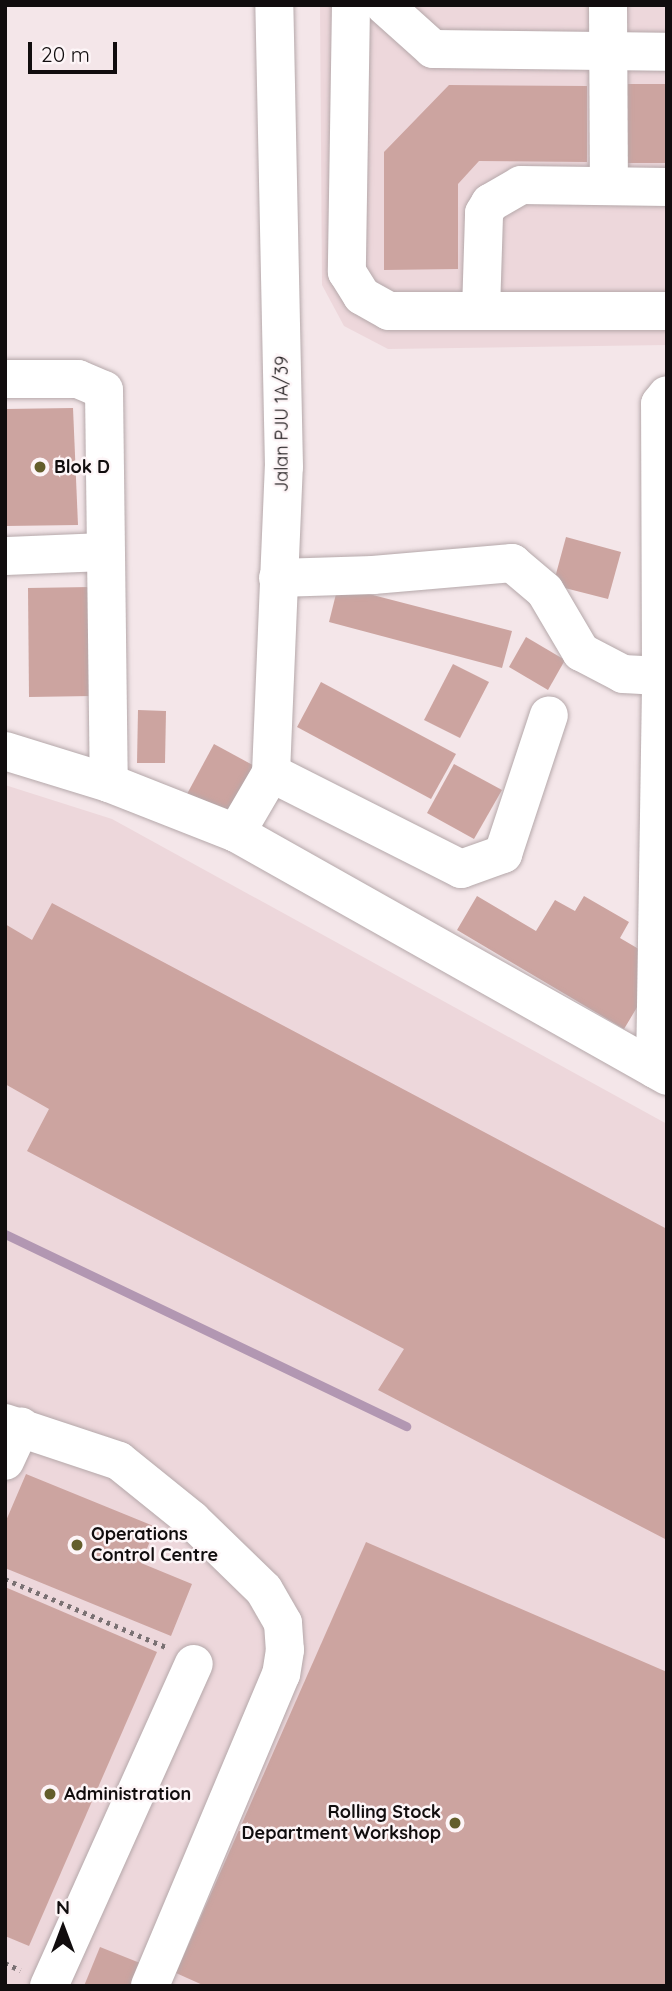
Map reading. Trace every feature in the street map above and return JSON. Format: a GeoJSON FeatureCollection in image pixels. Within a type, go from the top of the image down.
{"type":"FeatureCollection","features":[{"type":"Feature","properties":{"kind":"street","name":"Jalan PJU 1A/39"},"geometry":{"type":"LineString","coordinates":[[236,833],[271,773],[284,467],[274,5]]}},
{"type":"Feature","properties":{"kind":"street"},"geometry":{"type":"LineString","coordinates":[[351,5],[347,272],[362,296],[389,311],[667,311]]}},
{"type":"Feature","properties":{"kind":"street"},"geometry":{"type":"LineString","coordinates":[[384,5],[433,49],[667,52]]}},
{"type":"Feature","properties":{"kind":"street"},"geometry":{"type":"LineString","coordinates":[[608,5],[609,186]]}},
{"type":"Feature","properties":{"kind":"street"},"geometry":{"type":"LineString","coordinates":[[481,311],[484,213],[490,203],[521,185],[667,187]]}},
{"type":"Feature","properties":{"kind":"street"},"geometry":{"type":"LineString","coordinates":[[5,380],[78,379],[104,390],[108,783]]}},
{"type":"Feature","properties":{"kind":"street"},"geometry":{"type":"LineString","coordinates":[[5,751],[108,783],[236,833],[661,1072],[660,404],[667,395]]}},
{"type":"Feature","properties":{"kind":"street"},"geometry":{"type":"LineString","coordinates":[[5,556],[104,552]]}},
{"type":"Feature","properties":{"kind":"street"},"geometry":{"type":"LineString","coordinates":[[278,578],[373,575],[512,563],[545,591],[581,652],[623,674],[661,676]]}},
{"type":"Feature","properties":{"kind":"street"},"geometry":{"type":"LineString","coordinates":[[271,773],[461,869],[503,854],[550,715]]}},
{"type":"Feature","properties":{"kind":"street"},"geometry":{"type":"LineString","coordinates":[[5,1461],[13,1425],[118,1461],[192,1520],[264,1590],[283,1623],[285,1650],[281,1674],[150,1986]]}},
{"type":"Feature","properties":{"kind":"street"},"geometry":{"type":"LineString","coordinates":[[38,1972],[178,1662]]}},
{"type":"Feature","properties":{"kind":"path"},"geometry":{"type":"LineString","coordinates":[[5,1579],[168,1647],[178,1662]]}},
{"type":"Feature","properties":{"kind":"path"},"geometry":{"type":"LineString","coordinates":[[5,1963],[22,1970],[38,1972]]}},
{"type":"Feature","properties":{"kind":"shaded area"},"geometry":{"type":"Polygon","coordinates":[[[320,5],[667,5],[667,345],[388,349],[344,326],[322,285],[320,5]]]}},
{"type":"Feature","properties":{"kind":"shaded area"},"geometry":{"type":"Polygon","coordinates":[[[5,785],[112,819],[667,1124],[667,1986],[5,1986],[5,785]]]}},
{"type":"Feature","properties":{"kind":"building"},"geometry":{"type":"Polygon","coordinates":[[[614,84],[667,84],[667,163],[614,163],[614,84]]]}},
{"type":"Feature","properties":{"kind":"building"},"geometry":{"type":"Polygon","coordinates":[[[449,85],[587,86],[587,162],[479,161],[458,184],[458,269],[384,270],[384,152],[449,85]]]}},
{"type":"Feature","properties":{"kind":"building","name":"Blok D"},"geometry":{"type":"Polygon","coordinates":[[[73,408],[78,525],[5,526],[5,409],[73,408]]]}},
{"type":"Feature","properties":{"kind":"building"},"geometry":{"type":"Polygon","coordinates":[[[566,537],[621,552],[608,599],[553,585],[566,537]]]}},
{"type":"Feature","properties":{"kind":"building"},"geometry":{"type":"Polygon","coordinates":[[[338,586],[512,631],[502,668],[329,622],[338,586]]]}},
{"type":"Feature","properties":{"kind":"building"},"geometry":{"type":"Polygon","coordinates":[[[91,587],[92,696],[29,697],[28,588],[91,587]]]}},
{"type":"Feature","properties":{"kind":"building"},"geometry":{"type":"Polygon","coordinates":[[[526,637],[565,660],[548,690],[509,667],[526,637]]]}},
{"type":"Feature","properties":{"kind":"building"},"geometry":{"type":"Polygon","coordinates":[[[453,664],[489,682],[460,738],[424,720],[453,664]]]}},
{"type":"Feature","properties":{"kind":"building"},"geometry":{"type":"Polygon","coordinates":[[[321,682],[456,754],[431,799],[297,727],[321,682]]]}},
{"type":"Feature","properties":{"kind":"building"},"geometry":{"type":"Polygon","coordinates":[[[138,710],[166,711],[165,763],[137,763],[138,710]]]}},
{"type":"Feature","properties":{"kind":"building"},"geometry":{"type":"Polygon","coordinates":[[[214,744],[260,769],[233,818],[187,794],[214,744]]]}},
{"type":"Feature","properties":{"kind":"building"},"geometry":{"type":"Polygon","coordinates":[[[454,764],[502,790],[474,839],[427,813],[454,764]]]}},
{"type":"Feature","properties":{"kind":"building"},"geometry":{"type":"Polygon","coordinates":[[[477,896],[536,931],[555,900],[575,911],[584,896],[629,922],[620,938],[654,958],[654,979],[624,1029],[457,930],[477,896]]]}},
{"type":"Feature","properties":{"kind":"building"},"geometry":{"type":"Polygon","coordinates":[[[52,903],[667,1229],[667,1540],[378,1390],[404,1349],[27,1151],[49,1109],[5,1084],[5,924],[32,940],[52,903]]]}},
{"type":"Feature","properties":{"kind":"building","name":"Operations Control Centre"},"geometry":{"type":"Polygon","coordinates":[[[26,1474],[156,1527],[141,1563],[192,1584],[171,1636],[5,1568],[5,1523],[26,1474]]]}},
{"type":"Feature","properties":{"kind":"building","name":"Rolling Stock Department Workshop"},"geometry":{"type":"Polygon","coordinates":[[[366,1542],[667,1672],[667,1986],[205,1986],[176,1973],[366,1542]]]}},
{"type":"Feature","properties":{"kind":"building","name":"Administration"},"geometry":{"type":"Polygon","coordinates":[[[5,1587],[157,1652],[29,1946],[5,1936],[5,1587]]]}},
{"type":"Feature","properties":{"kind":"building"},"geometry":{"type":"Polygon","coordinates":[[[100,1947],[140,1963],[131,1986],[84,1986],[100,1947]]]}},
{"type":"Feature","properties":{"kind":"waterway"},"geometry":{"type":"LineString","coordinates":[[5,1234],[406,1426]]}},
{"type":"Feature","properties":{"kind":"place","name":"Blok D"},"geometry":{"type":"Point","coordinates":[40,467]}},
{"type":"Feature","properties":{"kind":"place","name":"Operations Control Centre"},"geometry":{"type":"Point","coordinates":[77,1545]}},
{"type":"Feature","properties":{"kind":"place","name":"Administration"},"geometry":{"type":"Point","coordinates":[50,1794]}},
{"type":"Feature","properties":{"kind":"place","name":"Rolling Stock Department Workshop"},"geometry":{"type":"Point","coordinates":[455,1823]}}]}
